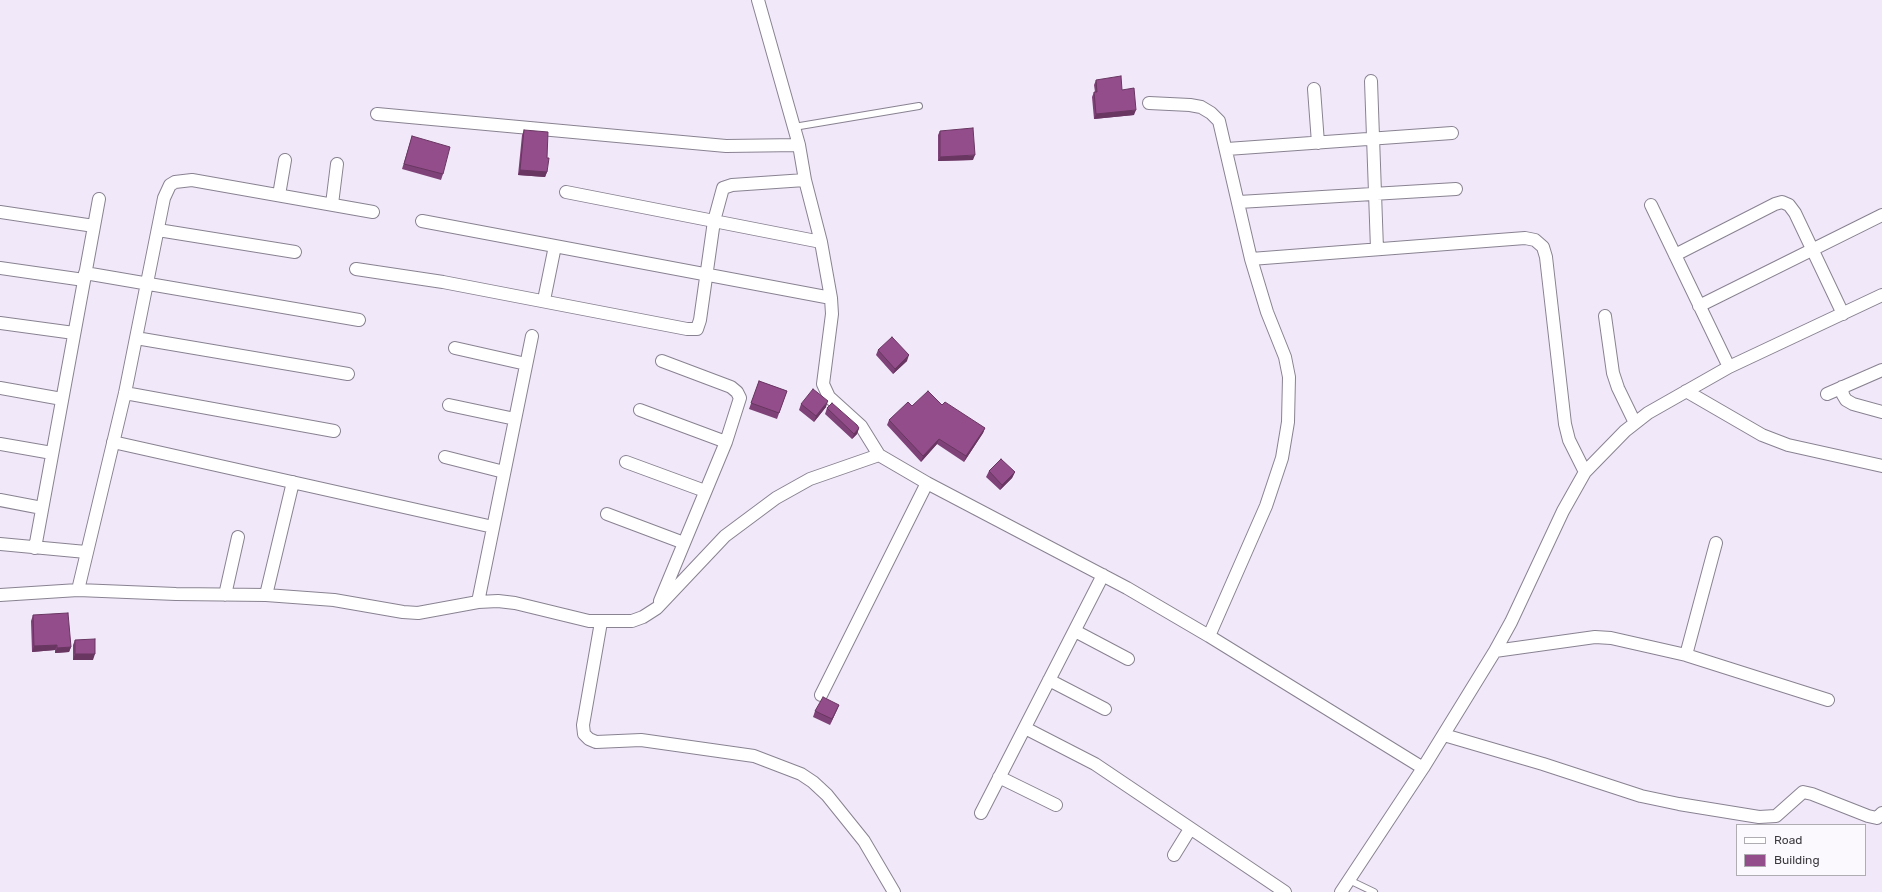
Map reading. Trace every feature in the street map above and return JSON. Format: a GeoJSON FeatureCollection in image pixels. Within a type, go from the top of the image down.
{"type":"FeatureCollection","features":[{"type":"Feature","properties":{"kind":"street"},"geometry":{"type":"LineString","coordinates":[[758,0],[799,145],[805,180],[821,242],[831,298],[832,314],[824,374],[825,390],[829,397],[861,426],[879,455],[927,483],[1103,575],[1209,636],[1423,768]]}},
{"type":"Feature","properties":{"kind":"street"},"geometry":{"type":"LineString","coordinates":[[1371,81],[1377,249]]}},
{"type":"Feature","properties":{"kind":"street"},"geometry":{"type":"LineString","coordinates":[[1314,88],[1318,143]]}},
{"type":"Feature","properties":{"kind":"street"},"geometry":{"type":"LineString","coordinates":[[1149,103],[1201,107],[1211,113],[1219,121],[1227,149],[1252,259],[1267,312],[1290,377],[1288,422],[1282,458],[1266,506],[1209,636]]}},
{"type":"Feature","properties":{"kind":"street"},"geometry":{"type":"LineString","coordinates":[[377,114],[726,146],[799,145]]}},
{"type":"Feature","properties":{"kind":"street"},"geometry":{"type":"LineString","coordinates":[[1227,149],[1452,133]]}},
{"type":"Feature","properties":{"kind":"street"},"geometry":{"type":"LineString","coordinates":[[279,195],[285,160]]}},
{"type":"Feature","properties":{"kind":"street"},"geometry":{"type":"LineString","coordinates":[[332,204],[337,164]]}},
{"type":"Feature","properties":{"kind":"street"},"geometry":{"type":"LineString","coordinates":[[78,590],[125,393],[166,191],[170,185],[175,182],[192,180],[374,212]]}},
{"type":"Feature","properties":{"kind":"street"},"geometry":{"type":"LineString","coordinates":[[356,269],[443,282],[544,300],[688,329],[697,329],[700,320],[705,274],[714,221],[724,188],[732,185],[805,180]]}},
{"type":"Feature","properties":{"kind":"street"},"geometry":{"type":"LineString","coordinates":[[1239,202],[1456,189]]}},
{"type":"Feature","properties":{"kind":"street"},"geometry":{"type":"LineString","coordinates":[[566,192],[821,242]]}},
{"type":"Feature","properties":{"kind":"street"},"geometry":{"type":"LineString","coordinates":[[34,548],[99,199]]}},
{"type":"Feature","properties":{"kind":"street"},"geometry":{"type":"LineString","coordinates":[[1675,255],[1775,204],[1782,202],[1789,205],[1795,213],[1843,314]]}},
{"type":"Feature","properties":{"kind":"street"},"geometry":{"type":"LineString","coordinates":[[1651,205],[1729,367]]}},
{"type":"Feature","properties":{"kind":"street"},"geometry":{"type":"LineString","coordinates":[[0,212],[94,226]]}},
{"type":"Feature","properties":{"kind":"street"},"geometry":{"type":"LineString","coordinates":[[1699,306],[1882,215]]}},
{"type":"Feature","properties":{"kind":"street"},"geometry":{"type":"LineString","coordinates":[[422,222],[831,298]]}},
{"type":"Feature","properties":{"kind":"street"},"geometry":{"type":"LineString","coordinates":[[158,230],[294,252]]}},
{"type":"Feature","properties":{"kind":"street"},"geometry":{"type":"LineString","coordinates":[[1252,259],[1525,238],[1535,240],[1543,247],[1546,257],[1564,419],[1569,440],[1585,472]]}},
{"type":"Feature","properties":{"kind":"street"},"geometry":{"type":"LineString","coordinates":[[544,300],[555,246]]}},
{"type":"Feature","properties":{"kind":"street"},"geometry":{"type":"LineString","coordinates":[[0,268],[147,282],[359,320]]}},
{"type":"Feature","properties":{"kind":"street"},"geometry":{"type":"LineString","coordinates":[[1341,892],[1423,768],[1495,652],[1511,622],[1563,511],[1585,472],[1635,423],[1648,413],[1729,367],[1882,295]]}},
{"type":"Feature","properties":{"kind":"street"},"geometry":{"type":"LineString","coordinates":[[1605,316],[1613,373],[1618,388],[1635,423]]}},
{"type":"Feature","properties":{"kind":"street"},"geometry":{"type":"LineString","coordinates":[[0,323],[74,333]]}},
{"type":"Feature","properties":{"kind":"street"},"geometry":{"type":"LineString","coordinates":[[478,602],[532,336]]}},
{"type":"Feature","properties":{"kind":"street"},"geometry":{"type":"LineString","coordinates":[[136,338],[348,374]]}},
{"type":"Feature","properties":{"kind":"street"},"geometry":{"type":"LineString","coordinates":[[455,348],[526,364]]}},
{"type":"Feature","properties":{"kind":"street"},"geometry":{"type":"LineString","coordinates":[[657,608],[726,442],[739,406],[740,398],[737,392],[731,387],[662,361]]}},
{"type":"Feature","properties":{"kind":"street"},"geometry":{"type":"LineString","coordinates":[[1827,394],[1882,370]]}},
{"type":"Feature","properties":{"kind":"street"},"geometry":{"type":"LineString","coordinates":[[1842,387],[1843,396],[1846,400],[1853,404],[1882,412]]}},
{"type":"Feature","properties":{"kind":"street"},"geometry":{"type":"LineString","coordinates":[[0,388],[62,399]]}},
{"type":"Feature","properties":{"kind":"street"},"geometry":{"type":"LineString","coordinates":[[1686,391],[1762,434],[1788,446],[1882,466]]}},
{"type":"Feature","properties":{"kind":"street"},"geometry":{"type":"LineString","coordinates":[[125,393],[334,431]]}},
{"type":"Feature","properties":{"kind":"street"},"geometry":{"type":"LineString","coordinates":[[449,405],[515,419]]}},
{"type":"Feature","properties":{"kind":"street"},"geometry":{"type":"LineString","coordinates":[[640,410],[726,442]]}},
{"type":"Feature","properties":{"kind":"street"},"geometry":{"type":"LineString","coordinates":[[113,442],[493,527]]}},
{"type":"Feature","properties":{"kind":"street"},"geometry":{"type":"LineString","coordinates":[[0,444],[52,453]]}},
{"type":"Feature","properties":{"kind":"street"},"geometry":{"type":"LineString","coordinates":[[0,595],[78,590],[266,595],[334,600],[410,613],[430,611],[478,602],[515,603],[589,621],[632,621],[643,617],[657,608],[725,536],[776,498],[810,479],[879,455]]}},
{"type":"Feature","properties":{"kind":"street"},"geometry":{"type":"LineString","coordinates":[[445,457],[504,472]]}},
{"type":"Feature","properties":{"kind":"street"},"geometry":{"type":"LineString","coordinates":[[626,462],[705,491]]}},
{"type":"Feature","properties":{"kind":"street"},"geometry":{"type":"LineString","coordinates":[[266,595],[292,482]]}},
{"type":"Feature","properties":{"kind":"street"},"geometry":{"type":"LineString","coordinates":[[821,695],[927,483]]}},
{"type":"Feature","properties":{"kind":"street"},"geometry":{"type":"LineString","coordinates":[[0,500],[42,508]]}},
{"type":"Feature","properties":{"kind":"street"},"geometry":{"type":"LineString","coordinates":[[607,514],[684,543]]}},
{"type":"Feature","properties":{"kind":"street"},"geometry":{"type":"LineString","coordinates":[[225,595],[238,537]]}},
{"type":"Feature","properties":{"kind":"street"},"geometry":{"type":"LineString","coordinates":[[1686,655],[1716,543]]}},
{"type":"Feature","properties":{"kind":"street"},"geometry":{"type":"LineString","coordinates":[[0,544],[86,552]]}},
{"type":"Feature","properties":{"kind":"street"},"geometry":{"type":"LineString","coordinates":[[981,813],[1103,575]]}},
{"type":"Feature","properties":{"kind":"street"},"geometry":{"type":"LineString","coordinates":[[601,622],[583,725],[584,734],[589,739],[596,742],[641,740],[754,756],[801,774],[813,782],[827,795],[864,841],[894,892]]}},
{"type":"Feature","properties":{"kind":"street"},"geometry":{"type":"LineString","coordinates":[[1075,631],[1128,659]]}},
{"type":"Feature","properties":{"kind":"street"},"geometry":{"type":"LineString","coordinates":[[1495,652],[1595,637],[1611,638],[1686,655],[1828,700]]}},
{"type":"Feature","properties":{"kind":"street"},"geometry":{"type":"LineString","coordinates":[[1049,680],[1105,709]]}},
{"type":"Feature","properties":{"kind":"street"},"geometry":{"type":"LineString","coordinates":[[1025,728],[1095,764],[1285,892]]}},
{"type":"Feature","properties":{"kind":"street"},"geometry":{"type":"LineString","coordinates":[[1444,735],[1543,764],[1641,796],[1679,804],[1759,817],[1776,816],[1803,792],[1812,794],[1868,816],[1877,818],[1882,813]]}},
{"type":"Feature","properties":{"kind":"street"},"geometry":{"type":"LineString","coordinates":[[999,777],[1056,805]]}},
{"type":"Feature","properties":{"kind":"street"},"geometry":{"type":"LineString","coordinates":[[1174,855],[1190,829]]}},
{"type":"Feature","properties":{"kind":"lane"},"geometry":{"type":"LineString","coordinates":[[794,127],[919,106]]}},
{"type":"Feature","properties":{"kind":"lane"},"geometry":{"type":"LineString","coordinates":[[1349,880],[1374,892]]}},
{"type":"Feature","properties":{"kind":"building"},"geometry":{"type":"Polygon","coordinates":[[[1121,76],[1122,90],[1134,88],[1136,110],[1096,114],[1094,92],[1097,92],[1096,80],[1121,76]]]}},
{"type":"Feature","properties":{"kind":"building"},"geometry":{"type":"Polygon","coordinates":[[[973,128],[975,155],[940,157],[940,131],[973,128]]]}},
{"type":"Feature","properties":{"kind":"building"},"geometry":{"type":"Polygon","coordinates":[[[524,130],[548,132],[547,158],[549,158],[547,172],[520,170],[524,130]]]}},
{"type":"Feature","properties":{"kind":"building"},"geometry":{"type":"Polygon","coordinates":[[[412,136],[450,147],[443,174],[404,164],[412,136]]]}},
{"type":"Feature","properties":{"kind":"building"},"geometry":{"type":"Polygon","coordinates":[[[892,337],[909,355],[895,369],[878,350],[892,337]]]}},
{"type":"Feature","properties":{"kind":"building"},"geometry":{"type":"Polygon","coordinates":[[[759,381],[787,391],[779,413],[751,403],[759,381]]]}},
{"type":"Feature","properties":{"kind":"building"},"geometry":{"type":"Polygon","coordinates":[[[813,389],[828,401],[816,416],[801,404],[813,389]]]}},
{"type":"Feature","properties":{"kind":"building"},"geometry":{"type":"Polygon","coordinates":[[[928,391],[942,405],[945,402],[985,428],[966,456],[939,439],[923,456],[889,420],[908,402],[912,406],[928,391]]]}},
{"type":"Feature","properties":{"kind":"building"},"geometry":{"type":"Polygon","coordinates":[[[832,403],[857,425],[859,428],[854,434],[827,408],[832,403]]]}},
{"type":"Feature","properties":{"kind":"building"},"geometry":{"type":"Polygon","coordinates":[[[1001,459],[1015,472],[1002,485],[989,471],[1001,459]]]}},
{"type":"Feature","properties":{"kind":"building"},"geometry":{"type":"Polygon","coordinates":[[[68,613],[71,647],[57,648],[57,645],[34,646],[33,615],[68,613]]]}},
{"type":"Feature","properties":{"kind":"building"},"geometry":{"type":"Polygon","coordinates":[[[95,639],[95,654],[75,654],[75,640],[95,639]]]}},
{"type":"Feature","properties":{"kind":"building"},"geometry":{"type":"Polygon","coordinates":[[[823,697],[839,705],[832,719],[815,711],[823,697]]]}}]}
